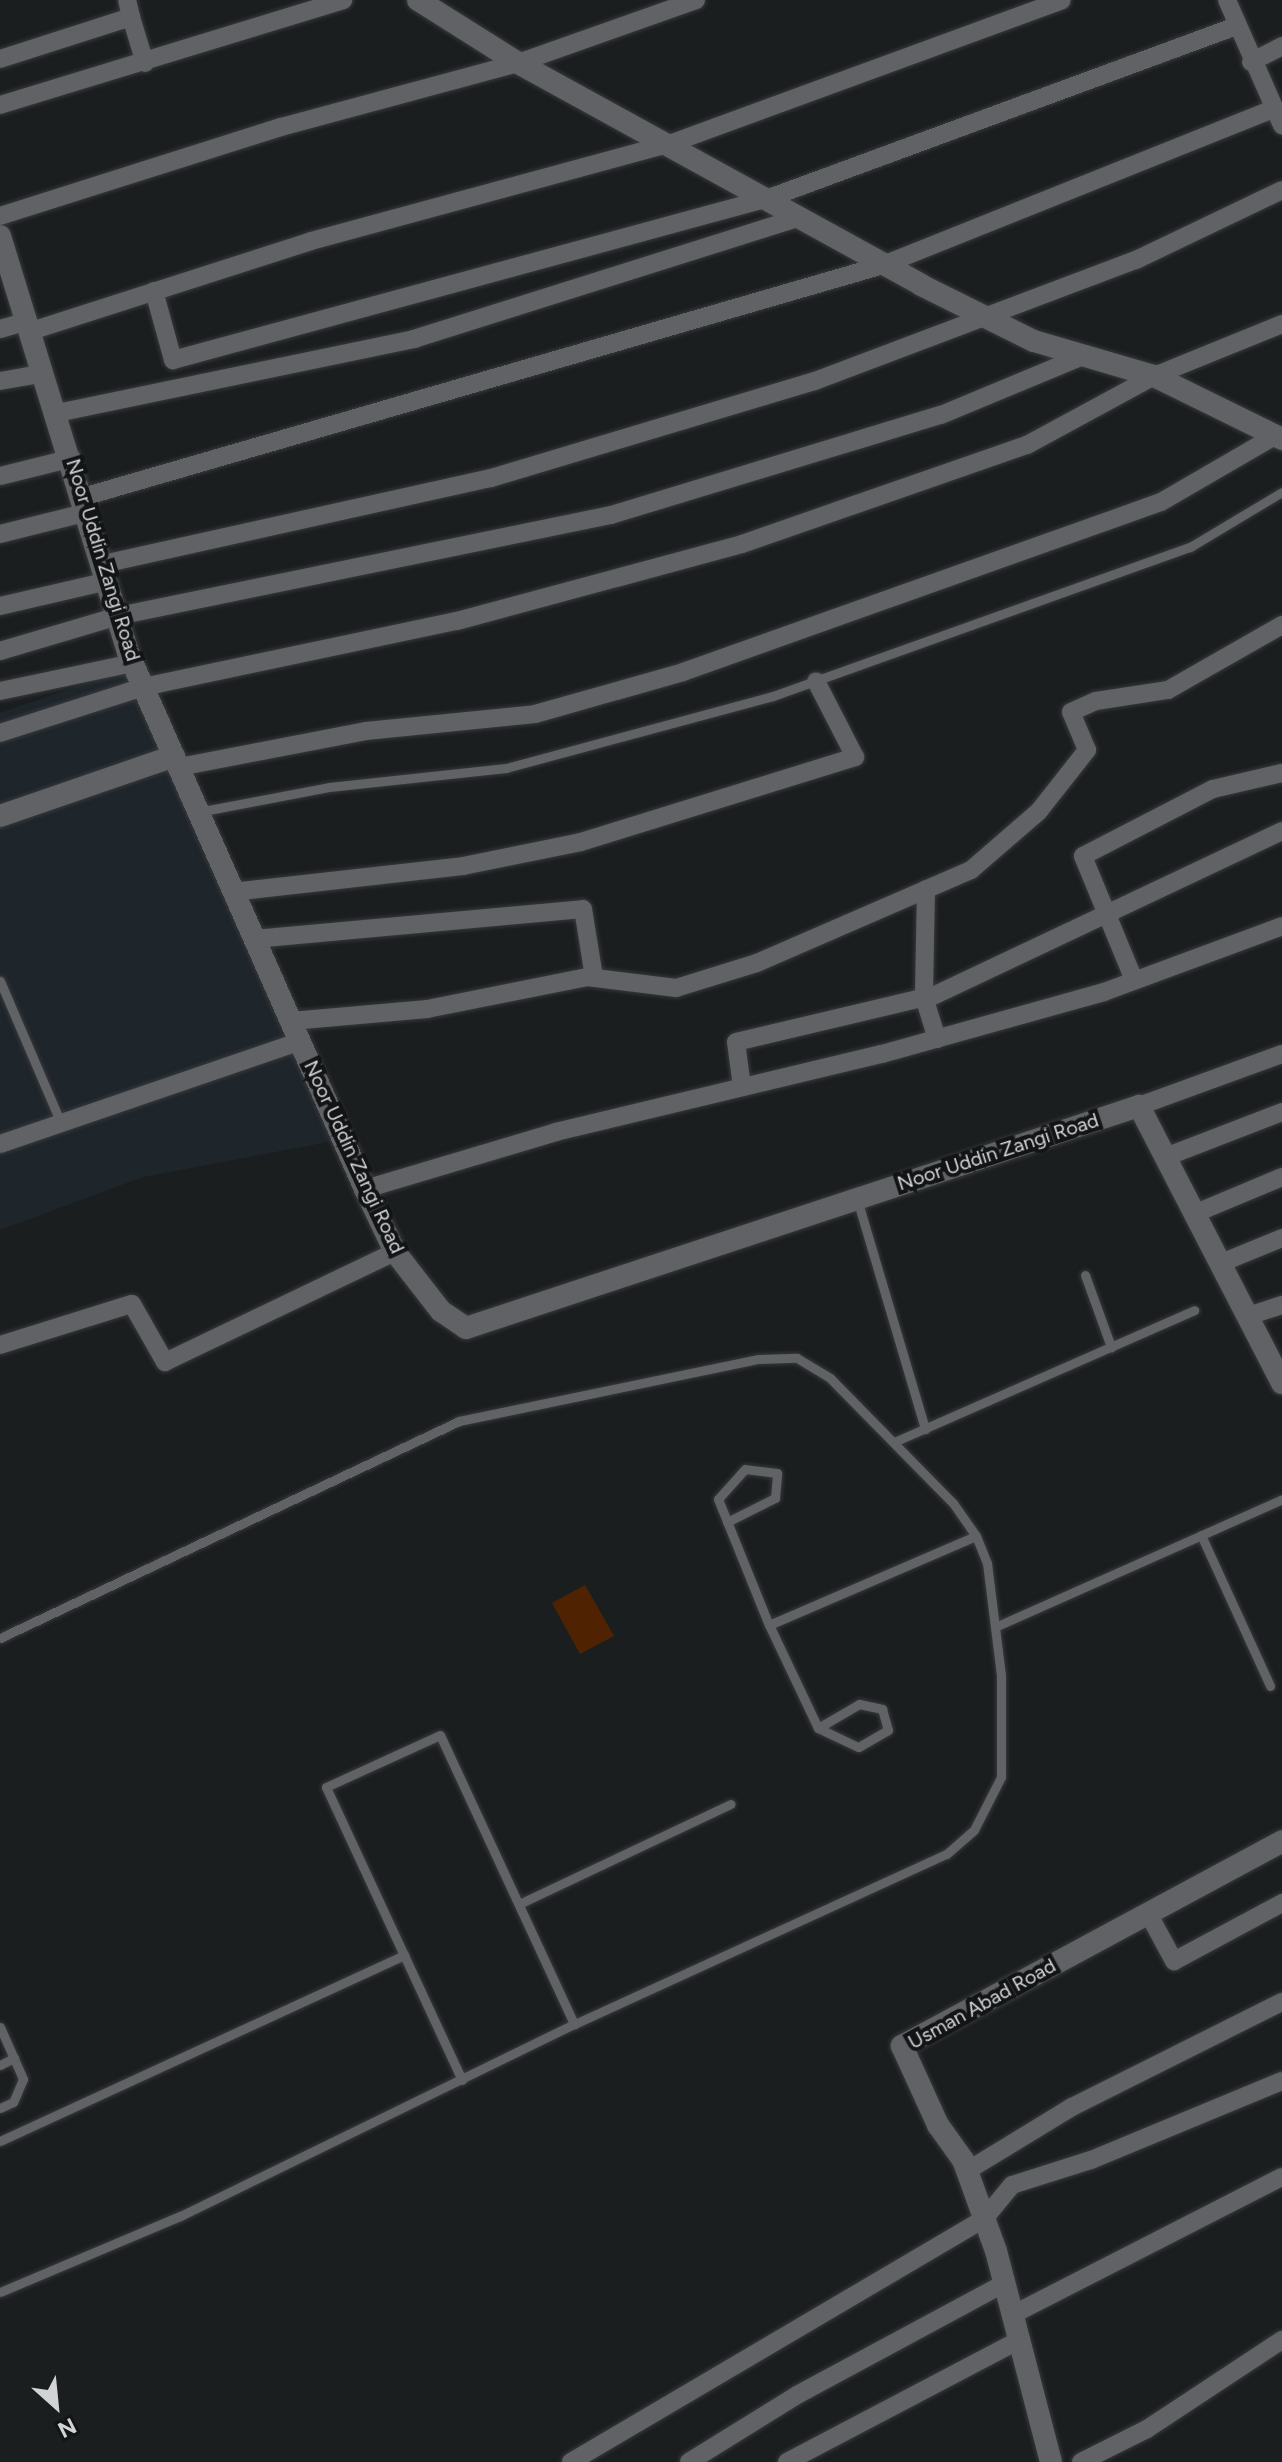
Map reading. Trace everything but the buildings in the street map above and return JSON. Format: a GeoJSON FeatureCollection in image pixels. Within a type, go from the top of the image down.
{"type":"FeatureCollection","features":[{"type":"Feature","properties":{"kind":"street"},"geometry":{"type":"LineString","coordinates":[[0,105],[343,0]]}},
{"type":"Feature","properties":{"kind":"street"},"geometry":{"type":"LineString","coordinates":[[418,0],[518,63],[672,143],[883,265],[988,318],[1083,356],[1154,376],[1278,438]]}},
{"type":"Feature","properties":{"kind":"street"},"geometry":{"type":"LineString","coordinates":[[0,216],[281,127],[518,63],[696,0]]}},
{"type":"Feature","properties":{"kind":"street"},"geometry":{"type":"LineString","coordinates":[[0,329],[26,327],[154,291],[311,241],[672,143],[1062,0]]}},
{"type":"Feature","properties":{"kind":"street"},"geometry":{"type":"LineString","coordinates":[[0,534],[86,505],[883,265],[1278,117],[1251,62],[1227,0]]}},
{"type":"Feature","properties":{"kind":"street"},"geometry":{"type":"LineString","coordinates":[[0,59],[129,8],[145,63]]}},
{"type":"Feature","properties":{"kind":"street"},"geometry":{"type":"LineString","coordinates":[[154,291],[173,360],[769,198],[1237,26]]}},
{"type":"Feature","properties":{"kind":"street"},"geometry":{"type":"LineString","coordinates":[[1251,62],[1282,46]]}},
{"type":"Feature","properties":{"kind":"street"},"geometry":{"type":"LineString","coordinates":[[0,606],[106,572],[534,466],[815,381],[1136,260],[1282,190]]}},
{"type":"Feature","properties":{"kind":"street"},"geometry":{"type":"LineString","coordinates":[[57,413],[414,339],[800,217]]}},
{"type":"Feature","properties":{"kind":"street","name":"Noor Uddin Zangi Road"},"geometry":{"type":"LineString","coordinates":[[0,236],[40,374],[72,458],[133,663],[365,1189],[395,1252],[441,1311],[466,1328],[1139,1106]]}},
{"type":"Feature","properties":{"kind":"street"},"geometry":{"type":"LineString","coordinates":[[0,733],[143,687],[457,621],[742,544],[1027,445],[1154,376],[1282,324]]}},
{"type":"Feature","properties":{"kind":"street"},"geometry":{"type":"LineString","coordinates":[[0,651],[118,616],[611,515],[941,415],[1083,356]]}},
{"type":"Feature","properties":{"kind":"street"},"geometry":{"type":"LineString","coordinates":[[0,381],[40,374]]}},
{"type":"Feature","properties":{"kind":"street"},"geometry":{"type":"LineString","coordinates":[[0,816],[176,761],[366,731],[535,714],[683,672],[1161,502],[1278,438]]}},
{"type":"Feature","properties":{"kind":"street"},"geometry":{"type":"LineString","coordinates":[[0,476],[72,458]]}},
{"type":"Feature","properties":{"kind":"street"},"geometry":{"type":"LineString","coordinates":[[0,1144],[295,1031],[594,977],[676,988],[757,963],[971,870],[1039,811],[1087,750],[1071,712],[1096,701],[1168,690],[1282,625]]}},
{"type":"Feature","properties":{"kind":"street"},"geometry":{"type":"LineString","coordinates":[[0,691],[133,663]]}},
{"type":"Feature","properties":{"kind":"street"},"geometry":{"type":"LineString","coordinates":[[232,892],[463,866],[581,842],[855,757],[816,681]]}},
{"type":"Feature","properties":{"kind":"street"},"geometry":{"type":"LineString","coordinates":[[1134,980],[1083,856],[1213,789],[1282,773]]}},
{"type":"Feature","properties":{"kind":"street"},"geometry":{"type":"LineString","coordinates":[[742,1087],[736,1042],[924,997],[1282,831]]}},
{"type":"Feature","properties":{"kind":"street"},"geometry":{"type":"LineString","coordinates":[[926,889],[924,997],[937,1039]]}},
{"type":"Feature","properties":{"kind":"street"},"geometry":{"type":"LineString","coordinates":[[254,939],[583,909],[594,977]]}},
{"type":"Feature","properties":{"kind":"street"},"geometry":{"type":"LineString","coordinates":[[365,1189],[556,1132],[937,1039],[1134,980],[1282,926]]}},
{"type":"Feature","properties":{"kind":"street"},"geometry":{"type":"LineString","coordinates":[[1282,1054],[1139,1106],[1168,1156],[1282,1383]]}},
{"type":"Feature","properties":{"kind":"street"},"geometry":{"type":"LineString","coordinates":[[1168,1156],[1282,1112]]}},
{"type":"Feature","properties":{"kind":"street"},"geometry":{"type":"LineString","coordinates":[[1196,1213],[1282,1177]]}},
{"type":"Feature","properties":{"kind":"street"},"geometry":{"type":"LineString","coordinates":[[1221,1263],[1282,1238]]}},
{"type":"Feature","properties":{"kind":"street"},"geometry":{"type":"LineString","coordinates":[[0,1345],[132,1304],[165,1362],[395,1252]]}},
{"type":"Feature","properties":{"kind":"street"},"geometry":{"type":"LineString","coordinates":[[1248,1316],[1282,1305]]}},
{"type":"Feature","properties":{"kind":"street","name":"Usman Abad Road"},"geometry":{"type":"LineString","coordinates":[[1051,2462],[1014,2314],[967,2171],[902,2046],[1282,1841]]}},
{"type":"Feature","properties":{"kind":"street"},"geometry":{"type":"LineString","coordinates":[[1148,1913],[1174,1961],[1282,1903]]}},
{"type":"Feature","properties":{"kind":"street"},"geometry":{"type":"LineString","coordinates":[[967,2171],[1072,2107],[1282,2002]]}},
{"type":"Feature","properties":{"kind":"street"},"geometry":{"type":"LineString","coordinates":[[571,2462],[594,2456],[984,2219],[1012,2185],[1091,2160],[1282,2081]]}},
{"type":"Feature","properties":{"kind":"street"},"geometry":{"type":"LineString","coordinates":[[1014,2314],[1282,2177]]}},
{"type":"Feature","properties":{"kind":"street"},"geometry":{"type":"LineString","coordinates":[[689,2462],[797,2395],[1005,2283]]}},
{"type":"Feature","properties":{"kind":"street"},"geometry":{"type":"LineString","coordinates":[[787,2462],[1021,2339]]}},
{"type":"Feature","properties":{"kind":"street"},"geometry":{"type":"LineString","coordinates":[[1081,2462],[1147,2429],[1282,2340]]}},
{"type":"Feature","properties":{"kind":"lane"},"geometry":{"type":"LineString","coordinates":[[198,812],[329,787],[506,768],[816,681],[1190,547],[1282,492]]}},
{"type":"Feature","properties":{"kind":"lane"},"geometry":{"type":"LineString","coordinates":[[0,981],[61,1123]]}},
{"type":"Feature","properties":{"kind":"lane"},"geometry":{"type":"LineString","coordinates":[[857,1199],[925,1429]]}},
{"type":"Feature","properties":{"kind":"lane"},"geometry":{"type":"LineString","coordinates":[[1085,1275],[1111,1347]]}},
{"type":"Feature","properties":{"kind":"lane"},"geometry":{"type":"LineString","coordinates":[[894,1442],[1194,1310]]}},
{"type":"Feature","properties":{"kind":"lane"},"geometry":{"type":"LineString","coordinates":[[0,1638],[459,1421],[582,1393],[759,1359],[797,1358],[830,1378],[894,1442],[976,1536],[987,1563],[995,1627],[1001,1777],[974,1830],[946,1854],[574,2024],[194,2210],[0,2292]]}},
{"type":"Feature","properties":{"kind":"lane"},"geometry":{"type":"LineString","coordinates":[[727,1522],[775,1498],[777,1473],[745,1469],[718,1499],[727,1522],[769,1625],[818,1728],[858,1747],[888,1730],[882,1709],[859,1704],[818,1728]]}},
{"type":"Feature","properties":{"kind":"lane"},"geometry":{"type":"LineString","coordinates":[[995,1627],[1282,1499]]}},
{"type":"Feature","properties":{"kind":"lane"},"geometry":{"type":"LineString","coordinates":[[1201,1535],[1270,1686]]}},
{"type":"Feature","properties":{"kind":"lane"},"geometry":{"type":"LineString","coordinates":[[769,1625],[976,1536]]}},
{"type":"Feature","properties":{"kind":"lane"},"geometry":{"type":"LineString","coordinates":[[462,2080],[326,1787],[440,1735],[574,2024]]}},
{"type":"Feature","properties":{"kind":"lane"},"geometry":{"type":"LineString","coordinates":[[519,1904],[731,1804]]}},
{"type":"Feature","properties":{"kind":"lane"},"geometry":{"type":"LineString","coordinates":[[0,2141],[404,1955]]}},
{"type":"Feature","properties":{"kind":"lane"},"geometry":{"type":"LineString","coordinates":[[0,2027],[23,2079],[13,2102],[0,2108]]}},
{"type":"Feature","properties":{"kind":"lane"},"geometry":{"type":"LineString","coordinates":[[0,2065],[14,2058]]}},
{"type":"Feature","properties":{"kind":"shaded area"},"geometry":{"type":"Polygon","coordinates":[[[128,669],[334,1141],[143,1177],[0,1230],[0,713],[128,669]]]}}]}
